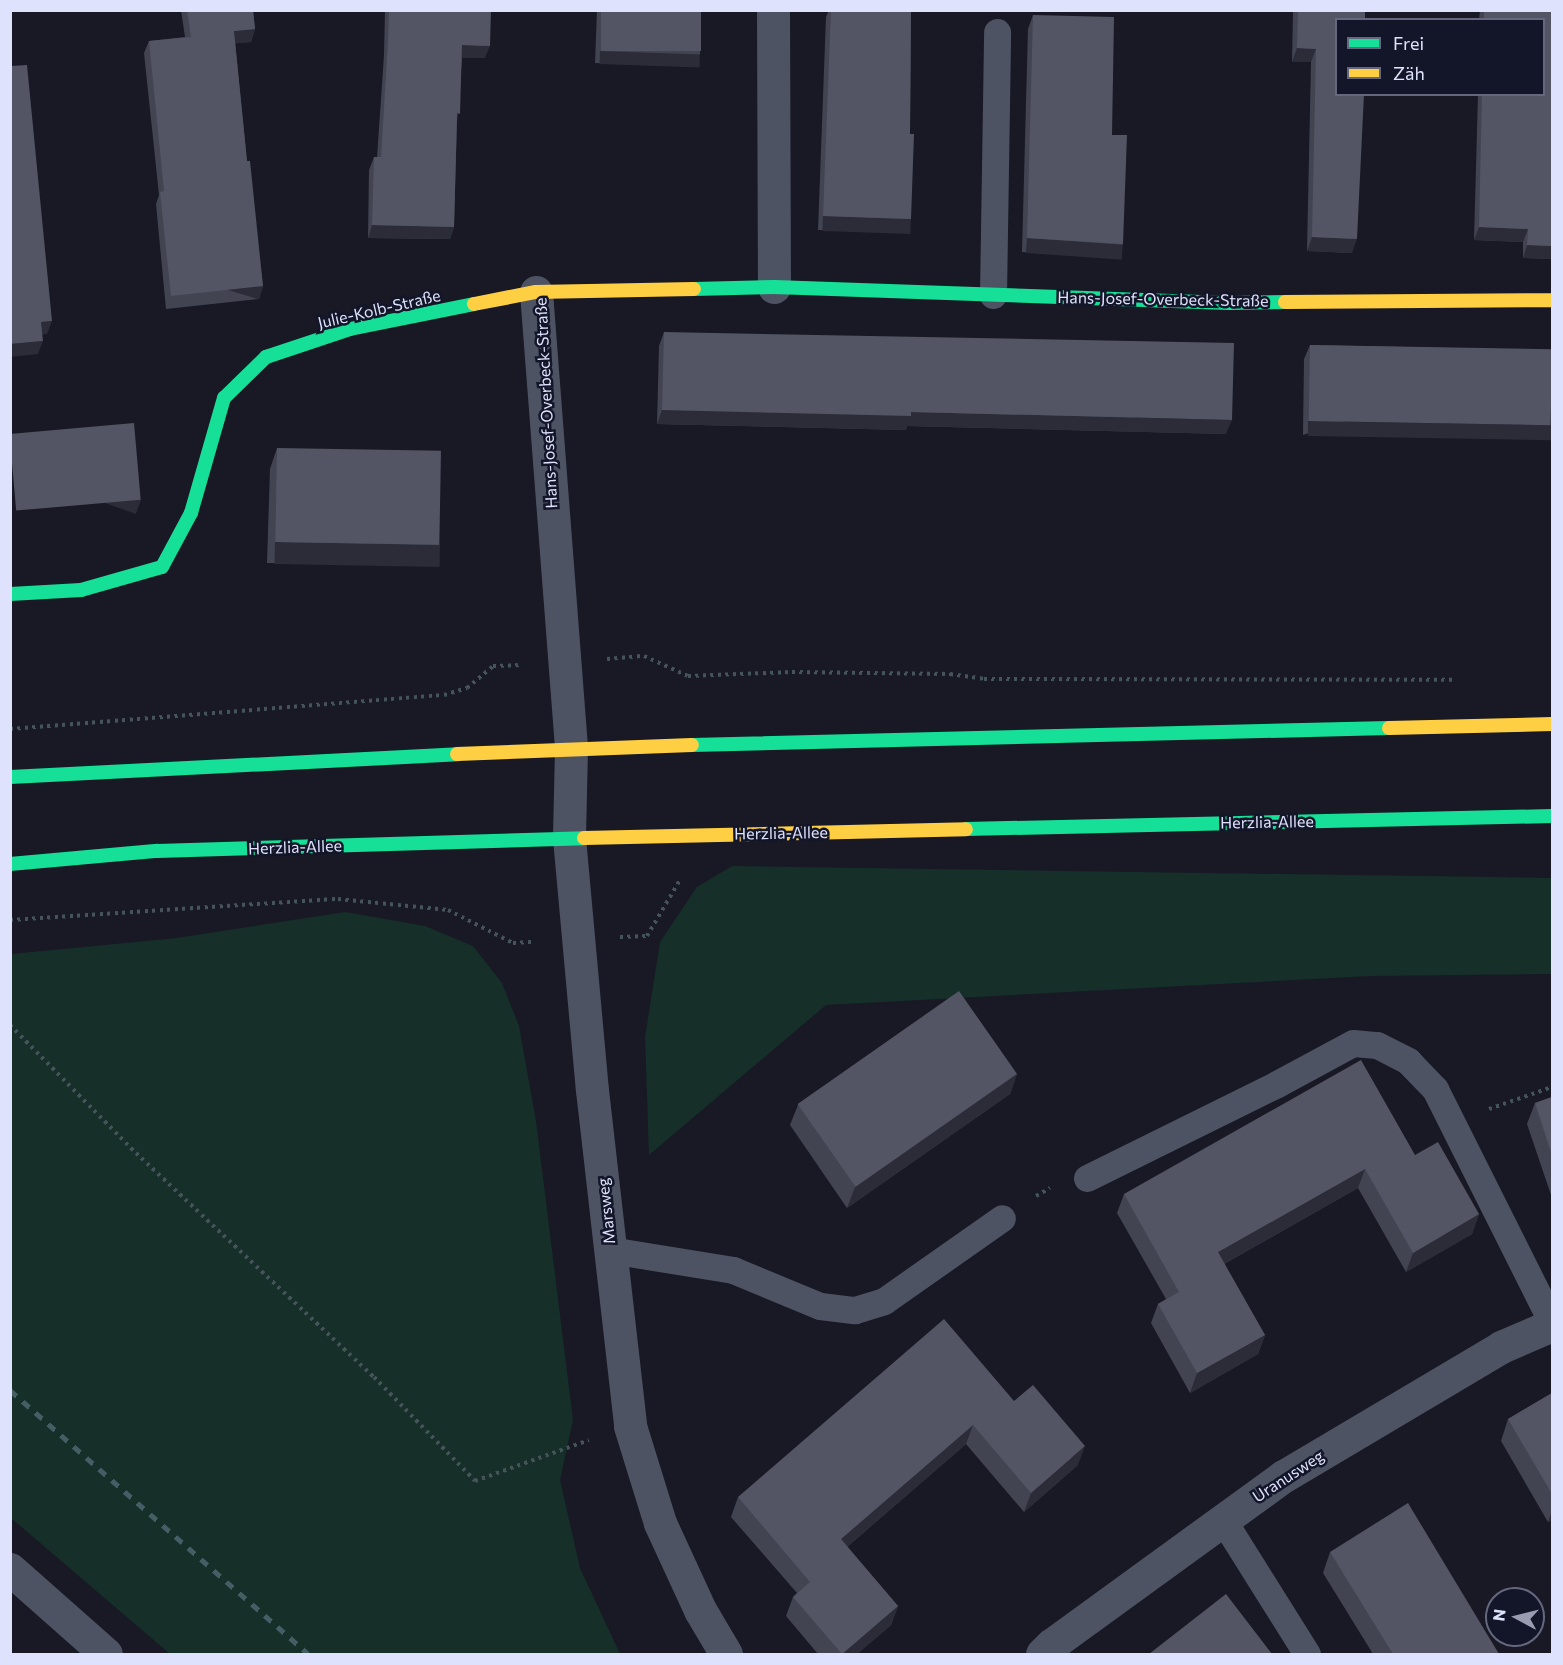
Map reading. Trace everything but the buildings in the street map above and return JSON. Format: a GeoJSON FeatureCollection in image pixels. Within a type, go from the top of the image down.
{"type":"FeatureCollection","features":[{"type":"Feature","properties":{"kind":"main road","name":"Hans-Josef-Overbeck-Straße"},"geometry":{"type":"LineString","coordinates":[[536,292],[774,287],[1229,303],[1441,299],[1552,300]]}},
{"type":"Feature","properties":{"kind":"main road","name":"Julie-Kolb-Straße"},"geometry":{"type":"LineString","coordinates":[[10,594],[81,590],[162,567],[191,513],[224,398],[266,357],[350,329],[536,292]]}},
{"type":"Feature","properties":{"kind":"main road"},"geometry":{"type":"LineString","coordinates":[[10,777],[571,748],[1552,724]]}},
{"type":"Feature","properties":{"kind":"main road","name":"Herzlia-Allee"},"geometry":{"type":"LineString","coordinates":[[10,864],[157,851],[569,838],[1552,816]]}},
{"type":"Feature","properties":{"kind":"street"},"geometry":{"type":"LineString","coordinates":[[773,10],[774,287]]}},
{"type":"Feature","properties":{"kind":"street","name":"Hans-Josef-Overbeck-Straße"},"geometry":{"type":"LineString","coordinates":[[536,292],[571,748]]}},
{"type":"Feature","properties":{"kind":"street","name":"Marsweg"},"geometry":{"type":"LineString","coordinates":[[571,748],[569,838],[630,1426],[660,1524],[700,1610],[726,1654]]}},
{"type":"Feature","properties":{"kind":"street","name":"Uranusweg"},"geometry":{"type":"LineString","coordinates":[[1042,1654],[1051,1645],[1284,1476],[1491,1352],[1552,1324]]}},
{"type":"Feature","properties":{"kind":"street"},"geometry":{"type":"LineString","coordinates":[[10,1569],[106,1654]]}},
{"type":"Feature","properties":{"kind":"lane"},"geometry":{"type":"LineString","coordinates":[[993,295],[997,32]]}},
{"type":"Feature","properties":{"kind":"lane"},"geometry":{"type":"LineString","coordinates":[[1087,1178],[1277,1084],[1353,1043],[1377,1045],[1408,1061],[1435,1089],[1552,1324]]}},
{"type":"Feature","properties":{"kind":"lane"},"geometry":{"type":"LineString","coordinates":[[610,1250],[733,1270],[819,1306],[855,1310],[884,1301],[1002,1218]]}},
{"type":"Feature","properties":{"kind":"lane"},"geometry":{"type":"LineString","coordinates":[[1223,1520],[1307,1654]]}},
{"type":"Feature","properties":{"kind":"path"},"geometry":{"type":"LineString","coordinates":[[10,729],[444,695],[467,688],[494,666],[644,656],[688,676],[792,672],[950,674],[984,679],[1459,680]]}},
{"type":"Feature","properties":{"kind":"path"},"geometry":{"type":"LineString","coordinates":[[10,920],[338,899],[448,910],[513,943],[647,936],[683,875]]}},
{"type":"Feature","properties":{"kind":"path"},"geometry":{"type":"LineString","coordinates":[[10,1025],[136,1153],[374,1377],[476,1481],[630,1426]]}},
{"type":"Feature","properties":{"kind":"path"},"geometry":{"type":"LineString","coordinates":[[1452,1122],[1552,1088]]}},
{"type":"Feature","properties":{"kind":"path"},"geometry":{"type":"LineString","coordinates":[[1002,1218],[1053,1186],[1087,1178]]}},
{"type":"Feature","properties":{"kind":"green space"},"geometry":{"type":"Polygon","coordinates":[[[732,866],[1552,878],[1552,974],[1370,976],[826,1005],[649,1155],[645,1037],[660,942],[697,887],[732,866]]]}},
{"type":"Feature","properties":{"kind":"green space"},"geometry":{"type":"Polygon","coordinates":[[[345,912],[425,926],[473,946],[502,983],[519,1026],[536,1121],[573,1420],[560,1480],[580,1568],[620,1654],[170,1654],[11,1518],[11,954],[177,938],[345,912]]]}},
{"type":"Feature","properties":{"kind":"railway"},"geometry":{"type":"LineString","coordinates":[[10,1390],[308,1654]]}},
{"type":"Feature","properties":{"kind":"traffic: fast"},"geometry":{"type":"LineString","coordinates":[[694,289],[774,287],[1229,303],[1285,302]]}},
{"type":"Feature","properties":{"kind":"traffic: fast"},"geometry":{"type":"LineString","coordinates":[[10,594],[81,590],[162,567],[191,513],[224,398],[266,357],[350,329],[474,304]]}},
{"type":"Feature","properties":{"kind":"traffic: fast"},"geometry":{"type":"LineString","coordinates":[[692,745],[1389,728]]}},
{"type":"Feature","properties":{"kind":"traffic: fast"},"geometry":{"type":"LineString","coordinates":[[10,777],[457,754]]}},
{"type":"Feature","properties":{"kind":"traffic: fast"},"geometry":{"type":"LineString","coordinates":[[966,829],[1552,816]]}},
{"type":"Feature","properties":{"kind":"traffic: fast"},"geometry":{"type":"LineString","coordinates":[[10,864],[157,851],[584,838]]}},
{"type":"Feature","properties":{"kind":"traffic: slow"},"geometry":{"type":"LineString","coordinates":[[474,304],[536,292],[694,289]]}},
{"type":"Feature","properties":{"kind":"traffic: slow"},"geometry":{"type":"LineString","coordinates":[[1285,302],[1552,300]]}},
{"type":"Feature","properties":{"kind":"traffic: slow"},"geometry":{"type":"LineString","coordinates":[[1389,728],[1552,724]]}},
{"type":"Feature","properties":{"kind":"traffic: slow"},"geometry":{"type":"LineString","coordinates":[[457,754],[692,745]]}},
{"type":"Feature","properties":{"kind":"traffic: slow"},"geometry":{"type":"LineString","coordinates":[[584,838],[966,829]]}}]}
